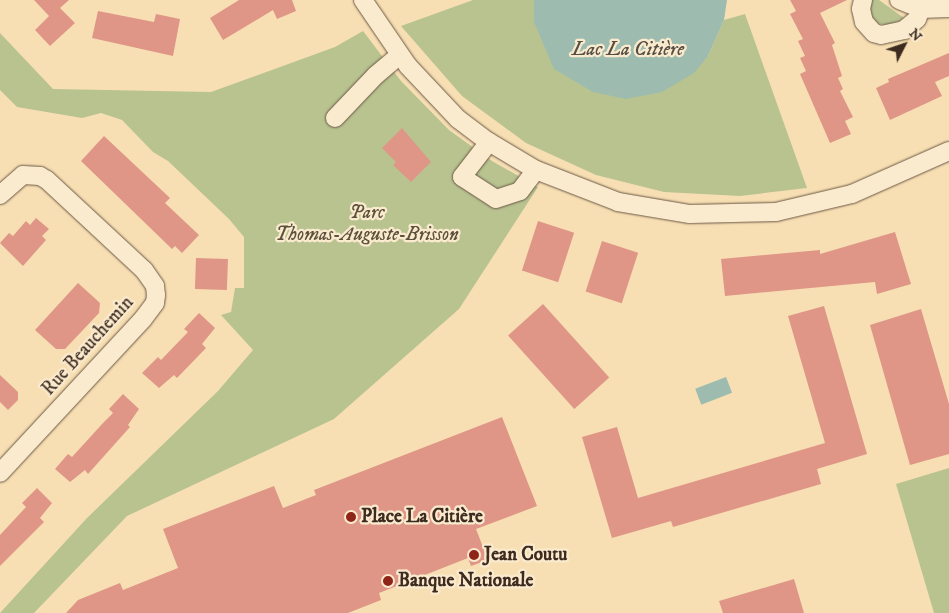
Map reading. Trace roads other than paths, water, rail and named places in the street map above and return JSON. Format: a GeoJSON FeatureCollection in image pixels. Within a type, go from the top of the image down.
{"type":"FeatureCollection","features":[{"type":"Feature","properties":{"kind":"street"},"geometry":{"type":"LineString","coordinates":[[363,0],[399,56],[444,106],[488,142],[536,170],[577,188],[633,205],[678,213],[734,215],[776,212],[834,200],[949,151]]}},
{"type":"Feature","properties":{"kind":"street"},"geometry":{"type":"LineString","coordinates":[[863,0],[860,9],[864,22],[874,33],[882,35],[904,30],[917,19],[921,9]]}},
{"type":"Feature","properties":{"kind":"street"},"geometry":{"type":"LineString","coordinates":[[899,0],[921,9],[949,8]]}},
{"type":"Feature","properties":{"kind":"street"},"geometry":{"type":"LineString","coordinates":[[335,118],[376,74],[399,56]]}},
{"type":"Feature","properties":{"kind":"street"},"geometry":{"type":"LineString","coordinates":[[488,142],[462,177],[496,199],[520,191],[536,170]]}},
{"type":"Feature","properties":{"kind":"street","name":"Rue Beauchemin"},"geometry":{"type":"LineString","coordinates":[[0,195],[23,175],[40,176],[47,180],[144,270],[154,286],[156,295],[155,302],[143,320],[0,473]]}},
{"type":"Feature","properties":{"kind":"water","name":"Lac La Citière"},"geometry":{"type":"Polygon","coordinates":[[[534,0],[727,0],[724,20],[708,56],[694,73],[662,92],[626,99],[593,92],[554,69],[534,22],[534,0]]]}},
{"type":"Feature","properties":{"kind":"water"},"geometry":{"type":"Polygon","coordinates":[[[726,377],[732,393],[701,405],[695,389],[726,377]]]}},
{"type":"Feature","properties":{"kind":"place","name":"Place La Citière"},"geometry":{"type":"Point","coordinates":[351,517]}},
{"type":"Feature","properties":{"kind":"place","name":"Jean Coutu"},"geometry":{"type":"Point","coordinates":[474,555]}},
{"type":"Feature","properties":{"kind":"place","name":"Banque Nationale"},"geometry":{"type":"Point","coordinates":[388,581]}},
{"type":"Feature","properties":{"kind":"park label","name":"Parc Thomas-Auguste-Brisson"},"geometry":{"type":"Point","coordinates":[367,224]}}]}
